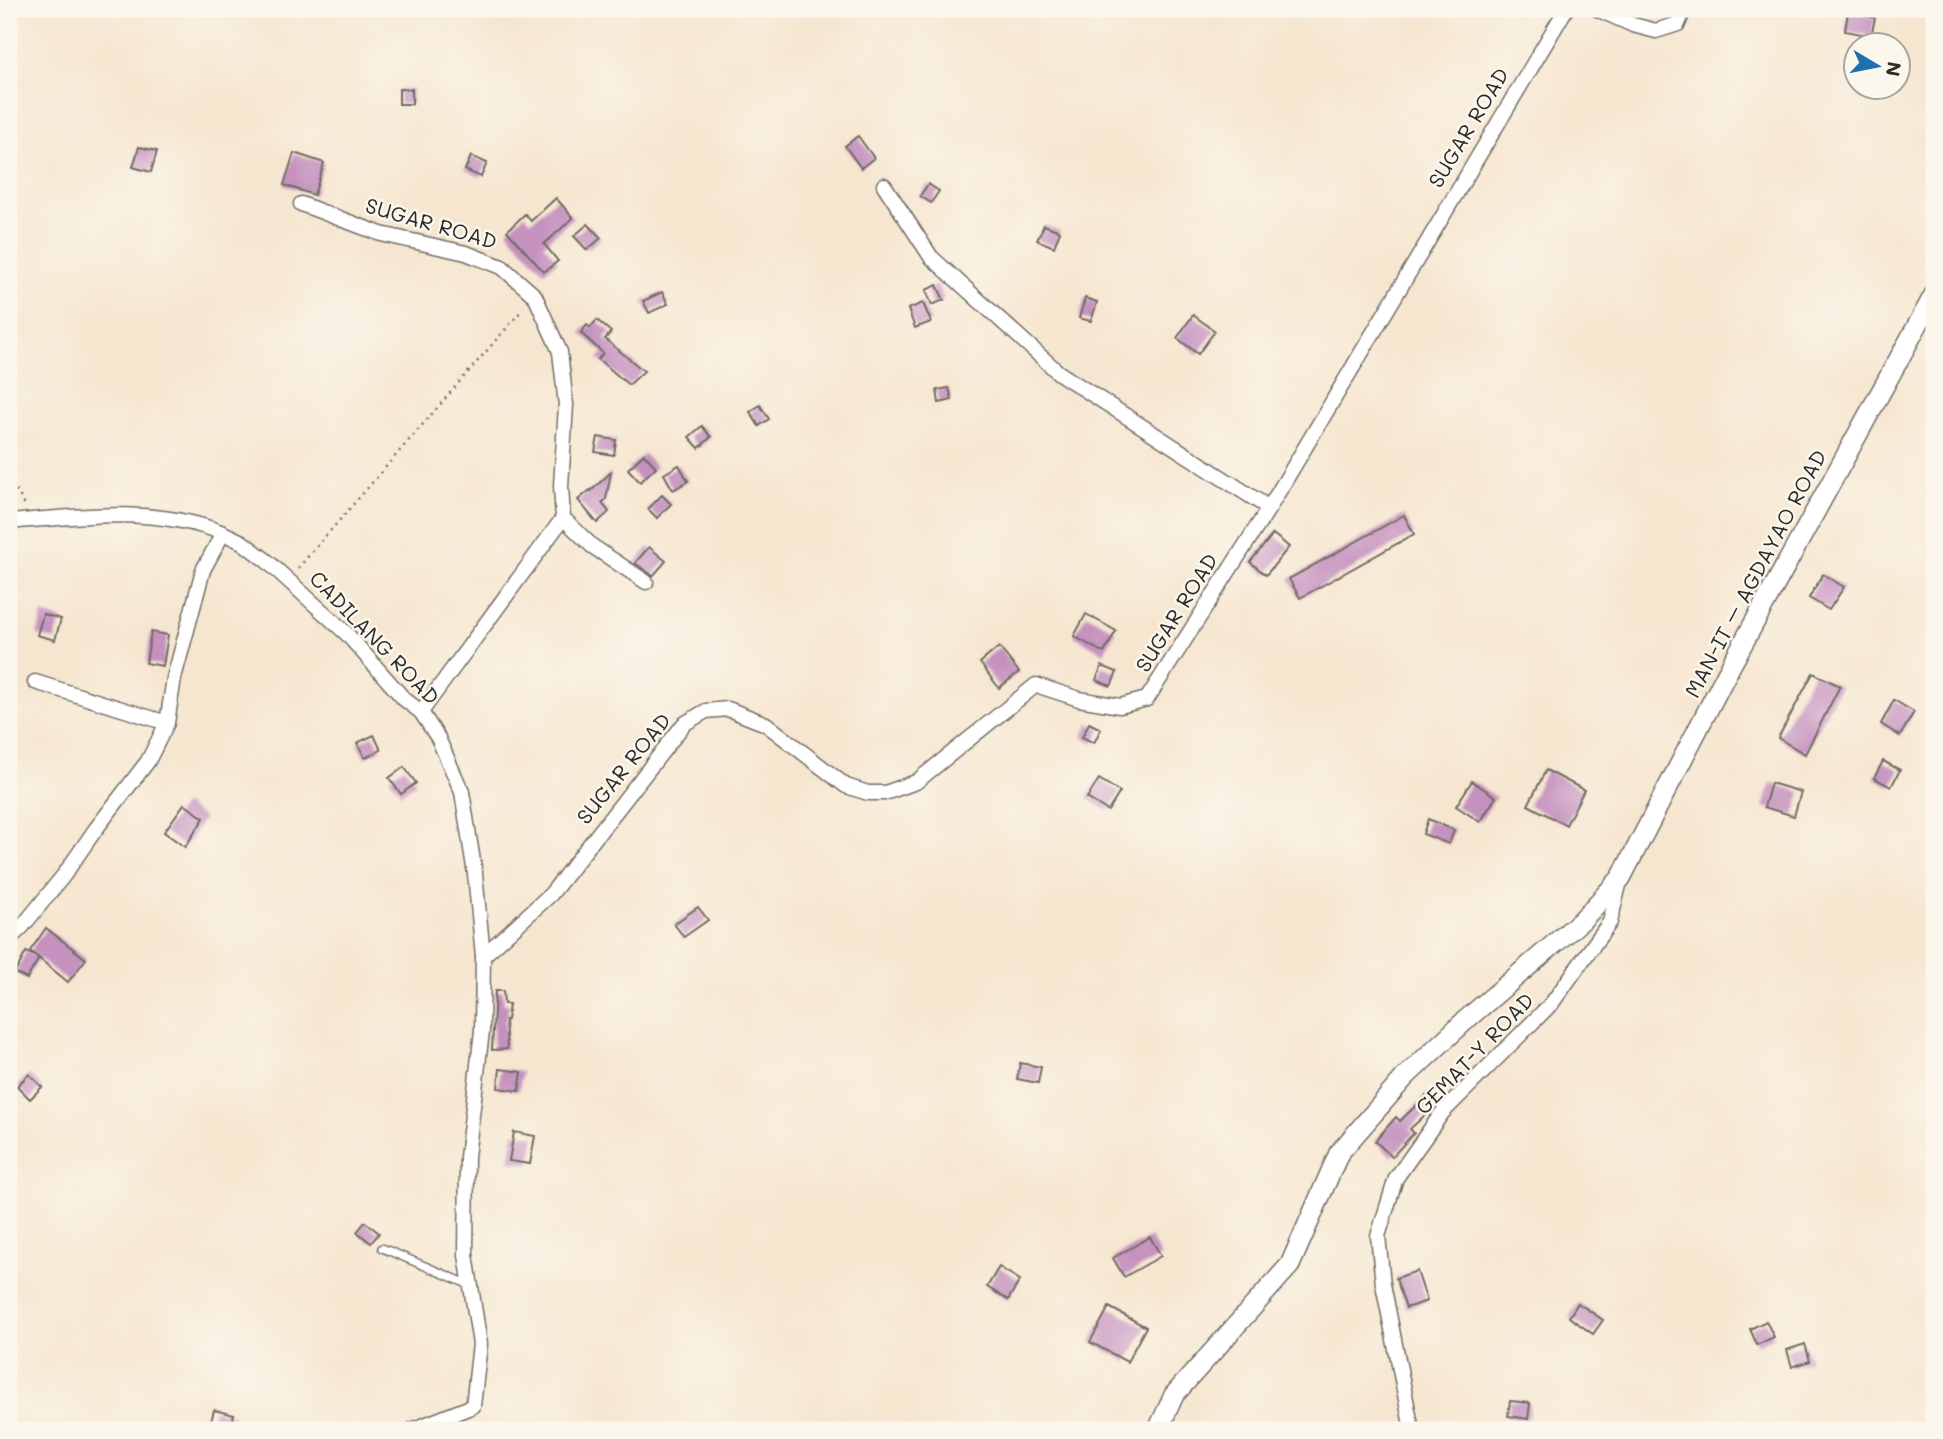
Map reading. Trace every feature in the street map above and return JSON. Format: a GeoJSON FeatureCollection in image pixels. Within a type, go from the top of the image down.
{"type":"FeatureCollection","features":[{"type":"Feature","properties":{"kind":"street","name":"SUGAR ROAD"},"geometry":{"type":"LineString","coordinates":[[483,956],[551,894],[684,724],[706,711],[728,709],[766,724],[846,786],[868,793],[885,793],[916,782],[1036,685],[1079,699],[1120,706],[1147,699],[1269,508],[1566,9]]}},
{"type":"Feature","properties":{"kind":"street"},"geometry":{"type":"LineString","coordinates":[[1597,9],[1633,25],[1656,31],[1678,23],[1684,9]]}},
{"type":"Feature","properties":{"kind":"street"},"geometry":{"type":"LineString","coordinates":[[884,185],[931,257],[1059,373],[1269,508]]}},
{"type":"Feature","properties":{"kind":"street","name":"SUGAR ROAD"},"geometry":{"type":"LineString","coordinates":[[301,204],[381,234],[466,253],[502,267],[535,296],[559,352],[566,405],[561,486],[563,518]]}},
{"type":"Feature","properties":{"kind":"street","name":"MAN-IT – AGDAYAO ROAD"},"geometry":{"type":"LineString","coordinates":[[1158,1430],[1174,1395],[1290,1265],[1339,1153],[1405,1077],[1468,1017],[1582,920],[1621,878],[1730,667],[1934,295]]}},
{"type":"Feature","properties":{"kind":"street","name":"CADILANG ROAD"},"geometry":{"type":"LineString","coordinates":[[9,522],[104,516],[158,517],[200,524],[242,542],[268,561],[346,633],[404,699],[421,712],[438,738],[462,792],[475,874],[483,956],[482,1031],[467,1157],[466,1255],[480,1344],[473,1406],[412,1430]]}},
{"type":"Feature","properties":{"kind":"street"},"geometry":{"type":"LineString","coordinates":[[421,712],[563,518],[592,546],[646,582]]}},
{"type":"Feature","properties":{"kind":"street"},"geometry":{"type":"LineString","coordinates":[[9,939],[64,875],[148,761],[167,723],[174,678],[203,570],[223,533]]}},
{"type":"Feature","properties":{"kind":"street"},"geometry":{"type":"LineString","coordinates":[[35,682],[167,723]]}},
{"type":"Feature","properties":{"kind":"street","name":"GEMAT-Y ROAD"},"geometry":{"type":"LineString","coordinates":[[1412,1430],[1383,1284],[1378,1236],[1396,1178],[1442,1113],[1552,1003],[1610,922],[1621,878]]}},
{"type":"Feature","properties":{"kind":"lane"},"geometry":{"type":"LineString","coordinates":[[382,1248],[470,1285]]}},
{"type":"Feature","properties":{"kind":"path"},"geometry":{"type":"LineString","coordinates":[[288,579],[535,296]]}},
{"type":"Feature","properties":{"kind":"path"},"geometry":{"type":"LineString","coordinates":[[9,478],[28,510],[52,518]]}},
{"type":"Feature","properties":{"kind":"building"},"geometry":{"type":"Polygon","coordinates":[[[1848,12],[1875,18],[1872,32],[1845,31],[1848,12]]]}},
{"type":"Feature","properties":{"kind":"building"},"geometry":{"type":"Polygon","coordinates":[[[399,89],[412,89],[412,104],[399,104],[399,89]]]}},
{"type":"Feature","properties":{"kind":"building"},"geometry":{"type":"Polygon","coordinates":[[[858,136],[874,158],[861,168],[845,146],[858,136]]]}},
{"type":"Feature","properties":{"kind":"building"},"geometry":{"type":"Polygon","coordinates":[[[139,147],[157,151],[151,172],[133,167],[139,147]]]}},
{"type":"Feature","properties":{"kind":"building"},"geometry":{"type":"Polygon","coordinates":[[[294,153],[324,163],[314,195],[284,185],[294,153]]]}},
{"type":"Feature","properties":{"kind":"building"},"geometry":{"type":"Polygon","coordinates":[[[471,156],[487,163],[481,177],[465,170],[471,156]]]}},
{"type":"Feature","properties":{"kind":"building"},"geometry":{"type":"Polygon","coordinates":[[[928,184],[939,191],[931,203],[920,196],[928,184]]]}},
{"type":"Feature","properties":{"kind":"building"},"geometry":{"type":"Polygon","coordinates":[[[556,198],[573,218],[544,244],[558,261],[544,272],[507,231],[525,214],[531,221],[556,198]]]}},
{"type":"Feature","properties":{"kind":"building"},"geometry":{"type":"Polygon","coordinates":[[[588,224],[601,238],[587,250],[574,236],[588,224]]]}},
{"type":"Feature","properties":{"kind":"building"},"geometry":{"type":"Polygon","coordinates":[[[1044,225],[1060,231],[1054,247],[1037,240],[1044,225]]]}},
{"type":"Feature","properties":{"kind":"building"},"geometry":{"type":"Polygon","coordinates":[[[937,285],[944,300],[932,305],[926,290],[937,285]]]}},
{"type":"Feature","properties":{"kind":"building"},"geometry":{"type":"Polygon","coordinates":[[[662,292],[668,304],[649,313],[643,301],[662,292]]]}},
{"type":"Feature","properties":{"kind":"building"},"geometry":{"type":"Polygon","coordinates":[[[1085,298],[1097,302],[1091,321],[1079,318],[1085,298]]]}},
{"type":"Feature","properties":{"kind":"building"},"geometry":{"type":"Polygon","coordinates":[[[923,303],[931,322],[915,328],[908,309],[923,303]]]}},
{"type":"Feature","properties":{"kind":"building"},"geometry":{"type":"Polygon","coordinates":[[[1193,315],[1215,331],[1198,354],[1177,338],[1193,315]]]}},
{"type":"Feature","properties":{"kind":"building"},"geometry":{"type":"Polygon","coordinates":[[[597,320],[611,332],[605,339],[644,371],[629,385],[598,359],[603,353],[581,333],[587,325],[590,328],[597,320]]]}},
{"type":"Feature","properties":{"kind":"building"},"geometry":{"type":"Polygon","coordinates":[[[949,388],[952,400],[939,403],[937,390],[949,388]]]}},
{"type":"Feature","properties":{"kind":"building"},"geometry":{"type":"Polygon","coordinates":[[[760,405],[769,419],[759,426],[750,412],[760,405]]]}},
{"type":"Feature","properties":{"kind":"building"},"geometry":{"type":"Polygon","coordinates":[[[702,426],[711,437],[699,448],[689,437],[702,426]]]}},
{"type":"Feature","properties":{"kind":"building"},"geometry":{"type":"Polygon","coordinates":[[[598,437],[616,440],[614,455],[595,452],[598,437]]]}},
{"type":"Feature","properties":{"kind":"building"},"geometry":{"type":"Polygon","coordinates":[[[644,454],[656,467],[640,482],[628,469],[644,454]]]}},
{"type":"Feature","properties":{"kind":"building"},"geometry":{"type":"Polygon","coordinates":[[[679,465],[688,481],[673,490],[664,474],[679,465]]]}},
{"type":"Feature","properties":{"kind":"building"},"geometry":{"type":"Polygon","coordinates":[[[611,472],[606,499],[602,503],[609,512],[597,523],[578,500],[611,472]]]}},
{"type":"Feature","properties":{"kind":"building"},"geometry":{"type":"Polygon","coordinates":[[[662,495],[671,504],[657,518],[648,509],[662,495]]]}},
{"type":"Feature","properties":{"kind":"building"},"geometry":{"type":"Polygon","coordinates":[[[1404,515],[1414,534],[1300,598],[1289,579],[1404,515]]]}},
{"type":"Feature","properties":{"kind":"building"},"geometry":{"type":"Polygon","coordinates":[[[1273,534],[1289,547],[1266,575],[1250,562],[1273,534]]]}},
{"type":"Feature","properties":{"kind":"building"},"geometry":{"type":"Polygon","coordinates":[[[649,547],[666,561],[653,576],[635,563],[649,547]]]}},
{"type":"Feature","properties":{"kind":"building"},"geometry":{"type":"Polygon","coordinates":[[[1823,574],[1844,587],[1829,610],[1809,598],[1823,574]]]}},
{"type":"Feature","properties":{"kind":"building"},"geometry":{"type":"Polygon","coordinates":[[[43,614],[61,619],[55,640],[37,635],[43,614]]]}},
{"type":"Feature","properties":{"kind":"building"},"geometry":{"type":"Polygon","coordinates":[[[1086,614],[1116,631],[1104,653],[1074,636],[1086,614]]]}},
{"type":"Feature","properties":{"kind":"building"},"geometry":{"type":"Polygon","coordinates":[[[151,632],[168,635],[163,666],[146,663],[151,632]]]}},
{"type":"Feature","properties":{"kind":"building"},"geometry":{"type":"Polygon","coordinates":[[[999,647],[1019,672],[999,688],[980,663],[999,647]]]}},
{"type":"Feature","properties":{"kind":"building"},"geometry":{"type":"Polygon","coordinates":[[[1102,666],[1117,672],[1111,686],[1096,680],[1102,666]]]}},
{"type":"Feature","properties":{"kind":"building"},"geometry":{"type":"Polygon","coordinates":[[[1813,673],[1840,686],[1805,754],[1778,738],[1813,673]]]}},
{"type":"Feature","properties":{"kind":"building"},"geometry":{"type":"Polygon","coordinates":[[[1894,700],[1914,712],[1900,736],[1881,724],[1894,700]]]}},
{"type":"Feature","properties":{"kind":"building"},"geometry":{"type":"Polygon","coordinates":[[[1089,723],[1101,729],[1094,743],[1082,737],[1089,723]]]}},
{"type":"Feature","properties":{"kind":"building"},"geometry":{"type":"Polygon","coordinates":[[[374,735],[381,750],[365,758],[357,743],[374,735]]]}},
{"type":"Feature","properties":{"kind":"building"},"geometry":{"type":"Polygon","coordinates":[[[1883,761],[1900,770],[1891,787],[1874,778],[1883,761]]]}},
{"type":"Feature","properties":{"kind":"building"},"geometry":{"type":"Polygon","coordinates":[[[404,767],[416,783],[401,794],[389,778],[404,767]]]}},
{"type":"Feature","properties":{"kind":"building"},"geometry":{"type":"Polygon","coordinates":[[[1546,770],[1584,790],[1566,825],[1528,805],[1546,770]]]}},
{"type":"Feature","properties":{"kind":"building"},"geometry":{"type":"Polygon","coordinates":[[[1099,779],[1120,792],[1108,811],[1087,798],[1099,779]]]}},
{"type":"Feature","properties":{"kind":"building"},"geometry":{"type":"Polygon","coordinates":[[[1472,781],[1496,797],[1480,822],[1456,806],[1472,781]]]}},
{"type":"Feature","properties":{"kind":"building"},"geometry":{"type":"Polygon","coordinates":[[[1771,783],[1801,792],[1794,816],[1764,807],[1771,783]]]}},
{"type":"Feature","properties":{"kind":"building"},"geometry":{"type":"Polygon","coordinates":[[[184,804],[204,818],[185,847],[164,832],[184,804]]]}},
{"type":"Feature","properties":{"kind":"building"},"geometry":{"type":"Polygon","coordinates":[[[1428,819],[1454,830],[1449,844],[1423,834],[1428,819]]]}},
{"type":"Feature","properties":{"kind":"building"},"geometry":{"type":"Polygon","coordinates":[[[698,907],[708,920],[684,937],[674,924],[698,907]]]}},
{"type":"Feature","properties":{"kind":"building"},"geometry":{"type":"Polygon","coordinates":[[[46,928],[86,959],[68,982],[30,951],[46,928]]]}},
{"type":"Feature","properties":{"kind":"building"},"geometry":{"type":"Polygon","coordinates":[[[26,952],[39,958],[27,979],[15,973],[26,952]]]}},
{"type":"Feature","properties":{"kind":"building"},"geometry":{"type":"Polygon","coordinates":[[[495,991],[503,991],[504,1004],[509,1004],[505,1020],[507,1049],[492,1050],[495,991]]]}},
{"type":"Feature","properties":{"kind":"building"},"geometry":{"type":"Polygon","coordinates":[[[1020,1063],[1041,1067],[1038,1083],[1017,1079],[1020,1063]]]}},
{"type":"Feature","properties":{"kind":"building"},"geometry":{"type":"Polygon","coordinates":[[[500,1069],[522,1072],[519,1091],[498,1088],[500,1069]]]}},
{"type":"Feature","properties":{"kind":"building"},"geometry":{"type":"Polygon","coordinates":[[[29,1074],[42,1087],[30,1099],[17,1086],[29,1074]]]}},
{"type":"Feature","properties":{"kind":"building"},"geometry":{"type":"Polygon","coordinates":[[[1428,1094],[1437,1104],[1410,1129],[1414,1133],[1392,1157],[1375,1141],[1396,1117],[1400,1121],[1428,1094]]]}},
{"type":"Feature","properties":{"kind":"building"},"geometry":{"type":"Polygon","coordinates":[[[514,1132],[535,1136],[530,1164],[509,1161],[514,1132]]]}},
{"type":"Feature","properties":{"kind":"building"},"geometry":{"type":"Polygon","coordinates":[[[365,1222],[379,1233],[371,1243],[357,1232],[365,1222]]]}},
{"type":"Feature","properties":{"kind":"building"},"geometry":{"type":"Polygon","coordinates":[[[1150,1237],[1161,1256],[1124,1277],[1113,1258],[1150,1237]]]}},
{"type":"Feature","properties":{"kind":"building"},"geometry":{"type":"Polygon","coordinates":[[[999,1267],[1020,1280],[1008,1300],[987,1287],[999,1267]]]}},
{"type":"Feature","properties":{"kind":"building"},"geometry":{"type":"Polygon","coordinates":[[[1417,1271],[1427,1301],[1406,1308],[1396,1278],[1417,1271]]]}},
{"type":"Feature","properties":{"kind":"building"},"geometry":{"type":"Polygon","coordinates":[[[1578,1303],[1603,1320],[1593,1334],[1569,1317],[1578,1303]]]}},
{"type":"Feature","properties":{"kind":"building"},"geometry":{"type":"Polygon","coordinates":[[[1109,1307],[1146,1327],[1127,1362],[1090,1342],[1109,1307]]]}},
{"type":"Feature","properties":{"kind":"building"},"geometry":{"type":"Polygon","coordinates":[[[1766,1321],[1774,1337],[1757,1345],[1750,1329],[1766,1321]]]}},
{"type":"Feature","properties":{"kind":"building"},"geometry":{"type":"Polygon","coordinates":[[[1805,1344],[1810,1361],[1792,1367],[1787,1350],[1805,1344]]]}},
{"type":"Feature","properties":{"kind":"building"},"geometry":{"type":"Polygon","coordinates":[[[1510,1401],[1530,1403],[1528,1419],[1508,1416],[1510,1401]]]}},
{"type":"Feature","properties":{"kind":"building"},"geometry":{"type":"Polygon","coordinates":[[[214,1410],[234,1415],[230,1430],[210,1425],[214,1410]]]}}]}
